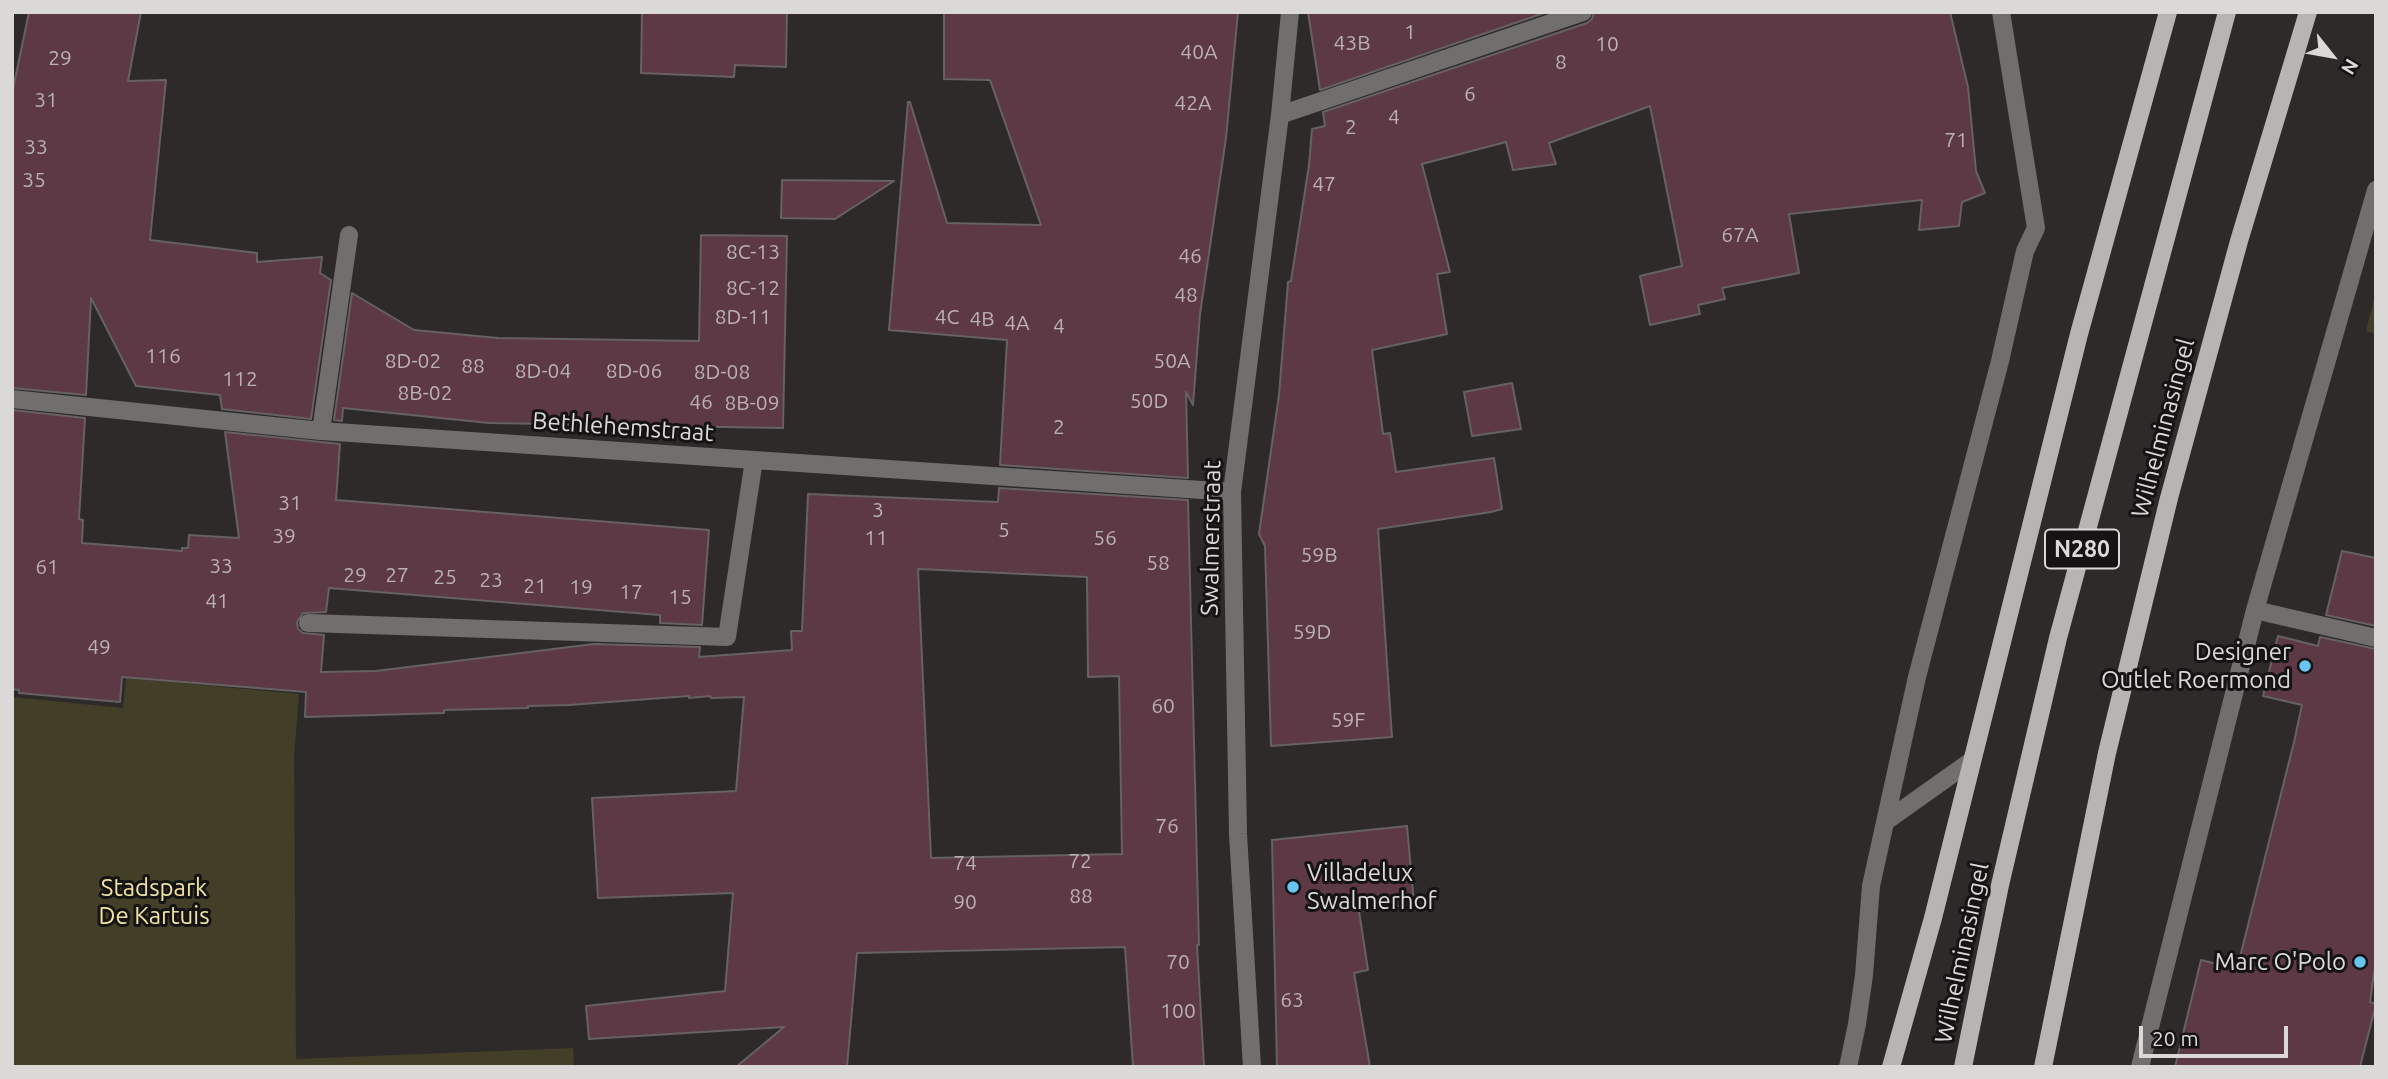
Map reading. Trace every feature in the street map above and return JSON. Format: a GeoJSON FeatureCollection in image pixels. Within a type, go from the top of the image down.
{"type":"FeatureCollection","features":[{"type":"Feature","properties":{"kind":"main road","name":"Wilhelminasingel"},"geometry":{"type":"LineString","coordinates":[[1891,1067],[1933,918],[2079,334],[2168,12]]}},
{"type":"Feature","properties":{"kind":"main road","name":"Wilhelminasingel"},"geometry":{"type":"LineString","coordinates":[[1963,1067],[2000,885],[2058,638],[2227,12]]}},
{"type":"Feature","properties":{"kind":"main road","name":"Wilhelminasingel"},"geometry":{"type":"LineString","coordinates":[[2221,36],[2232,12]]}},
{"type":"Feature","properties":{"kind":"main road","name":"Wilhelminasingel"},"geometry":{"type":"LineString","coordinates":[[2043,1067],[2107,752],[2169,498],[2239,242],[2308,12]]}},
{"type":"Feature","properties":{"kind":"street","name":"Swalmerstraat"},"geometry":{"type":"LineString","coordinates":[[1252,1067],[1238,834],[1231,492],[1280,115],[1290,12]]}},
{"type":"Feature","properties":{"kind":"street"},"geometry":{"type":"LineString","coordinates":[[1280,115],[1583,12]]}},
{"type":"Feature","properties":{"kind":"street"},"geometry":{"type":"LineString","coordinates":[[1848,1067],[1864,975],[1871,886],[1917,677],[2000,361],[2025,251],[2036,228],[2001,12]]}},
{"type":"Feature","properties":{"kind":"street"},"geometry":{"type":"LineString","coordinates":[[2140,1067],[2255,610],[2376,190]]}},
{"type":"Feature","properties":{"kind":"street"},"geometry":{"type":"LineString","coordinates":[[321,431],[349,235]]}},
{"type":"Feature","properties":{"kind":"street","name":"Bethlehemstraat"},"geometry":{"type":"LineString","coordinates":[[12,399],[321,431],[1231,492]]}},
{"type":"Feature","properties":{"kind":"street"},"geometry":{"type":"LineString","coordinates":[[308,623],[727,637],[754,460]]}},
{"type":"Feature","properties":{"kind":"street"},"geometry":{"type":"LineString","coordinates":[[2255,610],[2376,638]]}},
{"type":"Feature","properties":{"kind":"street"},"geometry":{"type":"LineString","coordinates":[[1885,822],[1971,761]]}},
{"type":"Feature","properties":{"kind":"green space"},"geometry":{"type":"Polygon","coordinates":[[[2376,291],[2376,334],[2366,331],[2376,291]]]}},
{"type":"Feature","properties":{"kind":"green space","name":"Stadspark De Kartuis"},"geometry":{"type":"Polygon","coordinates":[[[126,678],[299,694],[294,756],[296,1059],[573,1048],[574,1067],[12,1067],[12,697],[123,708],[126,678]]]}},
{"type":"Feature","properties":{"kind":"building"},"geometry":{"type":"Polygon","coordinates":[[[29,12],[141,12],[128,81],[166,80],[150,240],[257,253],[257,262],[322,257],[320,273],[331,280],[311,419],[222,409],[220,395],[136,386],[91,298],[86,395],[12,388],[12,94],[29,12]]]}},
{"type":"Feature","properties":{"kind":"building"},"geometry":{"type":"Polygon","coordinates":[[[642,12],[787,12],[786,67],[735,65],[734,77],[641,73],[642,12]]]}},
{"type":"Feature","properties":{"kind":"building"},"geometry":{"type":"Polygon","coordinates":[[[944,12],[1238,12],[1226,138],[1200,314],[1193,405],[1186,392],[1188,478],[1000,465],[1007,340],[889,330],[908,102],[947,223],[1041,225],[990,80],[944,79],[944,12]]]}},
{"type":"Feature","properties":{"kind":"building"},"geometry":{"type":"Polygon","coordinates":[[[1308,12],[1547,12],[1320,90],[1308,12]]]}},
{"type":"Feature","properties":{"kind":"building"},"geometry":{"type":"Polygon","coordinates":[[[1594,12],[1950,12],[1968,87],[1976,171],[1985,193],[1962,202],[1959,226],[1919,230],[1922,200],[1789,214],[1799,273],[1722,288],[1725,299],[1698,305],[1700,314],[1650,325],[1640,276],[1682,266],[1650,106],[1549,143],[1556,164],[1513,170],[1506,142],[1422,164],[1450,272],[1437,274],[1447,334],[1372,350],[1383,434],[1390,433],[1396,472],[1494,458],[1502,509],[1378,529],[1392,737],[1271,746],[1265,546],[1259,534],[1279,395],[1288,282],[1291,281],[1312,129],[1325,126],[1323,112],[1587,23],[1594,12]]]}},
{"type":"Feature","properties":{"kind":"building"},"geometry":{"type":"Polygon","coordinates":[[[782,180],[894,181],[835,219],[781,218],[782,180]]]}},
{"type":"Feature","properties":{"kind":"building"},"geometry":{"type":"Polygon","coordinates":[[[701,235],[787,236],[783,428],[489,423],[343,408],[342,421],[334,420],[352,293],[414,330],[498,338],[699,341],[701,235]]]}},
{"type":"Feature","properties":{"kind":"building"},"geometry":{"type":"Polygon","coordinates":[[[1512,383],[1521,429],[1472,436],[1464,392],[1512,383]]]}},
{"type":"Feature","properties":{"kind":"building"},"geometry":{"type":"Polygon","coordinates":[[[12,410],[85,418],[79,519],[83,520],[82,543],[182,551],[182,548],[188,548],[189,535],[239,538],[225,432],[340,444],[336,500],[709,530],[702,625],[660,623],[660,615],[329,588],[326,612],[303,613],[297,622],[298,629],[303,633],[324,635],[321,672],[376,671],[594,644],[700,647],[699,657],[792,650],[791,631],[802,631],[808,494],[998,502],[999,488],[1188,500],[1197,945],[1204,1067],[1133,1067],[1125,947],[857,953],[847,1067],[736,1067],[784,1027],[589,1039],[586,1006],[725,991],[733,893],[598,898],[592,798],[736,791],[744,697],[689,696],[528,708],[444,710],[444,713],[305,717],[306,692],[122,677],[120,702],[19,693],[19,690],[12,689],[12,410]],[[918,569],[931,858],[1122,854],[1119,676],[1088,677],[1087,577],[918,569]]]}},
{"type":"Feature","properties":{"kind":"building"},"geometry":{"type":"Polygon","coordinates":[[[2342,551],[2376,558],[2376,626],[2326,615],[2342,551]]]}},
{"type":"Feature","properties":{"kind":"building"},"geometry":{"type":"Polygon","coordinates":[[[2278,636],[2318,646],[2320,637],[2376,649],[2376,959],[2370,1002],[2376,1004],[2360,1067],[2175,1067],[2201,960],[2237,969],[2294,742],[2302,705],[2263,696],[2278,636]]]}},
{"type":"Feature","properties":{"kind":"building"},"geometry":{"type":"Polygon","coordinates":[[[1407,826],[1414,904],[1359,911],[1368,970],[1354,973],[1370,1067],[1277,1067],[1272,840],[1407,826]]]}},
{"type":"Feature","properties":{"kind":"place","name":"Designer Outlet Roermond"},"geometry":{"type":"Point","coordinates":[2305,666]}},
{"type":"Feature","properties":{"kind":"place","name":"Villadelux Swalmerhof"},"geometry":{"type":"Point","coordinates":[1293,887]}},
{"type":"Feature","properties":{"kind":"place","name":"Marc O'Polo"},"geometry":{"type":"Point","coordinates":[2360,962]}}]}
